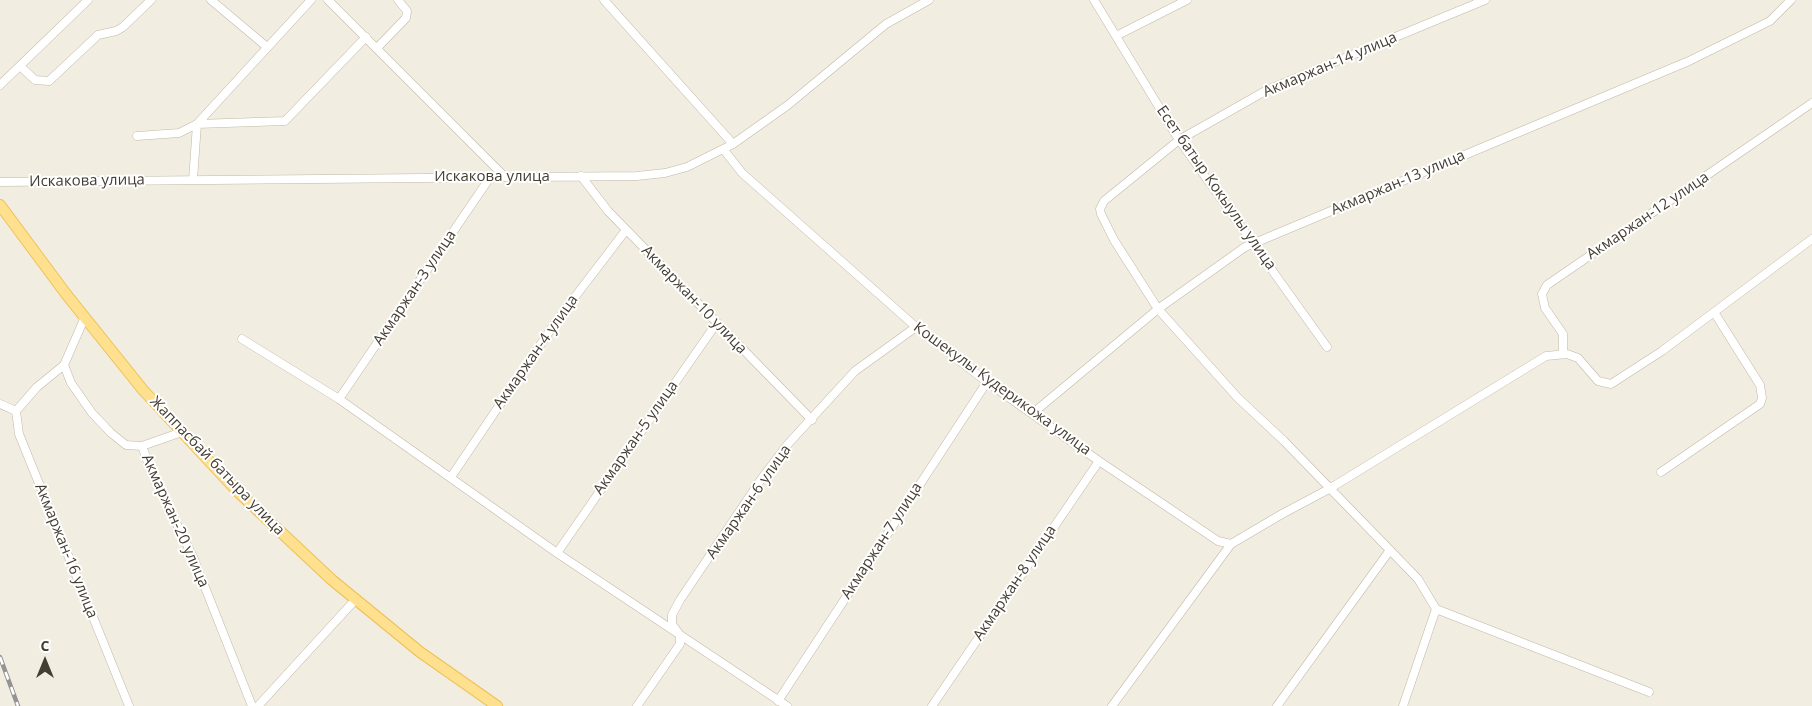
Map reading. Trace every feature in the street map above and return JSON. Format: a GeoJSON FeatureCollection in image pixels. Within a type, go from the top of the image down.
{"type":"FeatureCollection","features":[{"type":"Feature","properties":{"kind":"main road","name":"Жаппасбай батыра улица"},"geometry":{"type":"LineString","coordinates":[[0,205],[143,390],[236,490],[332,580],[420,652],[497,706]]}},
{"type":"Feature","properties":{"kind":"street"},"geometry":{"type":"LineString","coordinates":[[0,85],[88,0]]}},
{"type":"Feature","properties":{"kind":"street"},"geometry":{"type":"LineString","coordinates":[[20,66],[35,80],[49,81],[98,35],[116,31],[123,27],[151,0]]}},
{"type":"Feature","properties":{"kind":"street"},"geometry":{"type":"LineString","coordinates":[[211,0],[267,47]]}},
{"type":"Feature","properties":{"kind":"street"},"geometry":{"type":"LineString","coordinates":[[137,136],[179,133],[197,124],[311,0]]}},
{"type":"Feature","properties":{"kind":"street"},"geometry":{"type":"LineString","coordinates":[[328,0],[504,176]]}},
{"type":"Feature","properties":{"kind":"street"},"geometry":{"type":"LineString","coordinates":[[377,48],[406,18],[407,11],[398,0]]}},
{"type":"Feature","properties":{"kind":"street"},"geometry":{"type":"LineString","coordinates":[[604,0],[734,144]]}},
{"type":"Feature","properties":{"kind":"street","name":"Искакова улица"},"geometry":{"type":"LineString","coordinates":[[0,182],[637,176],[666,173],[724,150],[734,144],[788,105],[886,24],[929,0]]}},
{"type":"Feature","properties":{"kind":"street","name":"Есет батыр Кокыулы улица"},"geometry":{"type":"LineString","coordinates":[[1094,0],[1179,140],[1327,347]]}},
{"type":"Feature","properties":{"kind":"street"},"geometry":{"type":"LineString","coordinates":[[1116,36],[1187,0]]}},
{"type":"Feature","properties":{"kind":"street","name":"Акмаржан-14 улица"},"geometry":{"type":"LineString","coordinates":[[1158,309],[1114,240],[1100,209],[1104,201],[1179,140],[1267,90],[1485,0]]}},
{"type":"Feature","properties":{"kind":"street","name":"Акмаржан-13 улица"},"geometry":{"type":"LineString","coordinates":[[1033,413],[1158,309],[1254,244],[1689,61],[1770,21],[1792,0]]}},
{"type":"Feature","properties":{"kind":"street"},"geometry":{"type":"LineString","coordinates":[[197,124],[286,122],[366,37]]}},
{"type":"Feature","properties":{"kind":"street","name":"Акмаржан-12 улица"},"geometry":{"type":"LineString","coordinates":[[1563,354],[1563,334],[1545,308],[1542,294],[1547,285],[1812,103]]}},
{"type":"Feature","properties":{"kind":"street"},"geometry":{"type":"LineString","coordinates":[[193,180],[197,124]]}},
{"type":"Feature","properties":{"kind":"street","name":"Кошекулы Кудерикожа улица"},"geometry":{"type":"LineString","coordinates":[[724,150],[742,173],[916,327],[987,382],[1099,461],[1218,541],[1231,544]]}},
{"type":"Feature","properties":{"kind":"street","name":"Акмаржан-3 улица"},"geometry":{"type":"LineString","coordinates":[[339,399],[492,176]]}},
{"type":"Feature","properties":{"kind":"street","name":"Акмаржан-10 улица"},"geometry":{"type":"LineString","coordinates":[[581,176],[592,192],[626,230],[812,420]]}},
{"type":"Feature","properties":{"kind":"street","name":"Акмаржан-4 улица"},"geometry":{"type":"LineString","coordinates":[[451,477],[555,322],[626,230]]}},
{"type":"Feature","properties":{"kind":"street"},"geometry":{"type":"LineString","coordinates":[[1112,706],[1231,544],[1329,489],[1546,356],[1563,354],[1578,358],[1598,381],[1611,384],[1662,351],[1812,239]]}},
{"type":"Feature","properties":{"kind":"street"},"geometry":{"type":"LineString","coordinates":[[1158,309],[1238,398],[1284,440],[1329,489],[1418,579],[1436,609],[1649,692]]}},
{"type":"Feature","properties":{"kind":"street"},"geometry":{"type":"LineString","coordinates":[[1661,472],[1760,404],[1762,398],[1760,385],[1714,312]]}},
{"type":"Feature","properties":{"kind":"street"},"geometry":{"type":"LineString","coordinates":[[0,404],[16,412],[37,387],[64,365],[85,317]]}},
{"type":"Feature","properties":{"kind":"street","name":"Акмаржан-5 улица"},"geometry":{"type":"LineString","coordinates":[[557,553],[716,324]]}},
{"type":"Feature","properties":{"kind":"street","name":"Акмаржан-6 улица"},"geometry":{"type":"LineString","coordinates":[[680,635],[672,624],[672,615],[680,600],[762,478],[788,444],[855,371],[916,327]]}},
{"type":"Feature","properties":{"kind":"street"},"geometry":{"type":"LineString","coordinates":[[242,339],[339,399],[557,553],[787,706]]}},
{"type":"Feature","properties":{"kind":"street","name":"Акмаржан-20 улица"},"geometry":{"type":"LineString","coordinates":[[64,365],[71,383],[92,413],[111,434],[126,445],[142,446],[153,476],[193,557],[252,706]]}},
{"type":"Feature","properties":{"kind":"street","name":"Акмаржан-7 улица"},"geometry":{"type":"LineString","coordinates":[[778,701],[987,382]]}},
{"type":"Feature","properties":{"kind":"street","name":"Акмаржан-16 улица"},"geometry":{"type":"LineString","coordinates":[[16,412],[19,434],[129,706]]}},
{"type":"Feature","properties":{"kind":"street"},"geometry":{"type":"LineString","coordinates":[[142,446],[182,432]]}},
{"type":"Feature","properties":{"kind":"street","name":"Акмаржан-8 улица"},"geometry":{"type":"LineString","coordinates":[[932,706],[1099,461]]}},
{"type":"Feature","properties":{"kind":"street"},"geometry":{"type":"LineString","coordinates":[[1277,706],[1390,550]]}},
{"type":"Feature","properties":{"kind":"street"},"geometry":{"type":"LineString","coordinates":[[258,706],[356,599]]}},
{"type":"Feature","properties":{"kind":"street"},"geometry":{"type":"LineString","coordinates":[[1403,706],[1436,609]]}},
{"type":"Feature","properties":{"kind":"street"},"geometry":{"type":"LineString","coordinates":[[637,706],[680,644],[680,635]]}},
{"type":"Feature","properties":{"kind":"railway"},"geometry":{"type":"LineString","coordinates":[[0,657],[18,706]]}}]}
